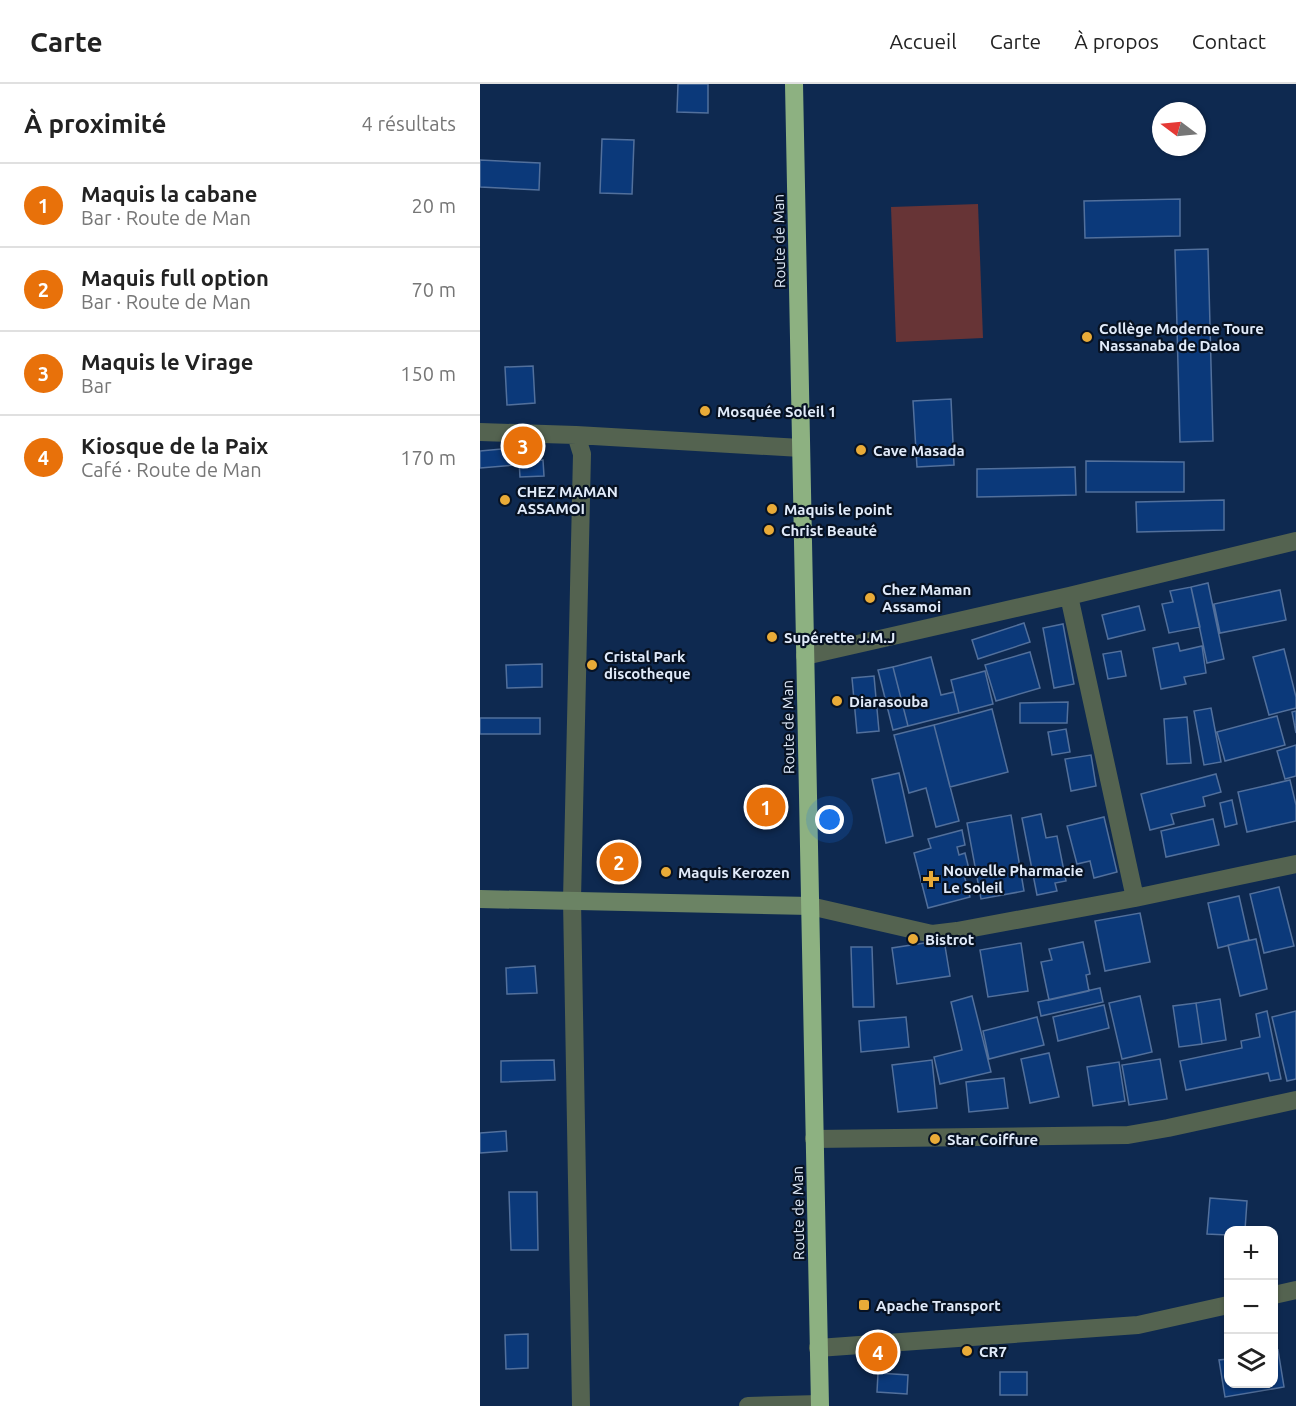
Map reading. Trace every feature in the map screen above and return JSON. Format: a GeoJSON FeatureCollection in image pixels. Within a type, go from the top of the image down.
{"type":"FeatureCollection","features":[{"type":"Feature","properties":{"kind":"highway","name":"Route de Man"},"geometry":{"type":"LineString","coordinates":[[794,84],[819,1405]]}},
{"type":"Feature","properties":{"kind":"street"},"geometry":{"type":"LineString","coordinates":[[480,432],[801,448]]}},
{"type":"Feature","properties":{"kind":"street"},"geometry":{"type":"LineString","coordinates":[[576,435],[582,454],[572,900],[581,1406]]}},
{"type":"Feature","properties":{"kind":"street"},"geometry":{"type":"LineString","coordinates":[[805,656],[1296,541]]}},
{"type":"Feature","properties":{"kind":"street"},"geometry":{"type":"LineString","coordinates":[[1069,596],[1135,898]]}},
{"type":"Feature","properties":{"kind":"street"},"geometry":{"type":"LineString","coordinates":[[480,899],[810,906],[932,934],[957,932],[1135,898],[1296,864]]}},
{"type":"Feature","properties":{"kind":"street"},"geometry":{"type":"LineString","coordinates":[[814,1139],[1128,1135],[1296,1100]]}},
{"type":"Feature","properties":{"kind":"street"},"geometry":{"type":"LineString","coordinates":[[1278,1294],[1296,1290]]}},
{"type":"Feature","properties":{"kind":"street"},"geometry":{"type":"LineString","coordinates":[[818,1348],[1138,1325],[1224,1306]]}},
{"type":"Feature","properties":{"kind":"street"},"geometry":{"type":"LineString","coordinates":[[748,1406],[819,1405]]}},
{"type":"Feature","properties":{"kind":"shaded area"},"geometry":{"type":"Polygon","coordinates":[[[978,204],[983,338],[896,342],[891,207],[978,204]]]}},
{"type":"Feature","properties":{"kind":"building"},"geometry":{"type":"Polygon","coordinates":[[[678,84],[708,84],[708,113],[677,112],[678,84]]]}},
{"type":"Feature","properties":{"kind":"building"},"geometry":{"type":"Polygon","coordinates":[[[602,139],[634,140],[632,194],[600,193],[602,139]]]}},
{"type":"Feature","properties":{"kind":"building"},"geometry":{"type":"Polygon","coordinates":[[[480,160],[540,163],[539,190],[480,187],[480,160]]]}},
{"type":"Feature","properties":{"kind":"building"},"geometry":{"type":"Polygon","coordinates":[[[1180,199],[1180,236],[1085,238],[1084,201],[1180,199]]]}},
{"type":"Feature","properties":{"kind":"building"},"geometry":{"type":"Polygon","coordinates":[[[1208,249],[1213,441],[1180,442],[1175,250],[1208,249]]]}},
{"type":"Feature","properties":{"kind":"building"},"geometry":{"type":"Polygon","coordinates":[[[533,366],[535,403],[507,405],[505,367],[533,366]]]}},
{"type":"Feature","properties":{"kind":"building"},"geometry":{"type":"Polygon","coordinates":[[[951,399],[954,465],[917,467],[913,401],[951,399]]]}},
{"type":"Feature","properties":{"kind":"building"},"geometry":{"type":"Polygon","coordinates":[[[513,448],[515,465],[480,468],[480,451],[513,448]]]}},
{"type":"Feature","properties":{"kind":"building"},"geometry":{"type":"Polygon","coordinates":[[[543,460],[544,476],[520,477],[519,461],[543,460]]]}},
{"type":"Feature","properties":{"kind":"building"},"geometry":{"type":"Polygon","coordinates":[[[1086,461],[1184,462],[1184,492],[1086,492],[1086,461]]]}},
{"type":"Feature","properties":{"kind":"building"},"geometry":{"type":"Polygon","coordinates":[[[1075,467],[1076,495],[977,497],[977,469],[1075,467]]]}},
{"type":"Feature","properties":{"kind":"building"},"geometry":{"type":"Polygon","coordinates":[[[1224,500],[1224,530],[1137,532],[1136,502],[1224,500]]]}},
{"type":"Feature","properties":{"kind":"building"},"geometry":{"type":"Polygon","coordinates":[[[1208,583],[1224,659],[1207,663],[1191,587],[1208,583]]]}},
{"type":"Feature","properties":{"kind":"building"},"geometry":{"type":"Polygon","coordinates":[[[1191,587],[1200,627],[1169,633],[1162,604],[1173,602],[1170,591],[1191,587]]]}},
{"type":"Feature","properties":{"kind":"building"},"geometry":{"type":"Polygon","coordinates":[[[1280,590],[1286,620],[1220,633],[1214,604],[1280,590]]]}},
{"type":"Feature","properties":{"kind":"building"},"geometry":{"type":"Polygon","coordinates":[[[1139,606],[1145,630],[1108,639],[1102,615],[1139,606]]]}},
{"type":"Feature","properties":{"kind":"building"},"geometry":{"type":"Polygon","coordinates":[[[1024,623],[1030,642],[978,659],[972,640],[1024,623]]]}},
{"type":"Feature","properties":{"kind":"building"},"geometry":{"type":"Polygon","coordinates":[[[1063,624],[1074,684],[1054,688],[1043,628],[1063,624]]]}},
{"type":"Feature","properties":{"kind":"building"},"geometry":{"type":"Polygon","coordinates":[[[1178,643],[1180,651],[1202,646],[1206,673],[1184,677],[1186,684],[1161,689],[1153,648],[1178,643]]]}},
{"type":"Feature","properties":{"kind":"building"},"geometry":{"type":"Polygon","coordinates":[[[1284,649],[1296,697],[1296,708],[1269,715],[1253,657],[1284,649]]]}},
{"type":"Feature","properties":{"kind":"building"},"geometry":{"type":"Polygon","coordinates":[[[1121,651],[1126,676],[1108,679],[1103,654],[1121,651]]]}},
{"type":"Feature","properties":{"kind":"building"},"geometry":{"type":"Polygon","coordinates":[[[1030,652],[1040,688],[996,701],[985,665],[1030,652]]]}},
{"type":"Feature","properties":{"kind":"building"},"geometry":{"type":"Polygon","coordinates":[[[931,657],[941,695],[954,692],[959,713],[908,726],[893,667],[931,657]]]}},
{"type":"Feature","properties":{"kind":"building"},"geometry":{"type":"Polygon","coordinates":[[[542,664],[542,687],[507,688],[506,665],[542,664]]]}},
{"type":"Feature","properties":{"kind":"building"},"geometry":{"type":"Polygon","coordinates":[[[893,667],[908,726],[893,730],[878,670],[893,667]]]}},
{"type":"Feature","properties":{"kind":"building"},"geometry":{"type":"Polygon","coordinates":[[[985,671],[993,704],[959,713],[951,680],[985,671]]]}},
{"type":"Feature","properties":{"kind":"building"},"geometry":{"type":"Polygon","coordinates":[[[874,676],[879,731],[857,733],[852,678],[874,676]]]}},
{"type":"Feature","properties":{"kind":"building"},"geometry":{"type":"Polygon","coordinates":[[[1068,702],[1067,723],[1020,723],[1020,703],[1068,702]]]}},
{"type":"Feature","properties":{"kind":"building"},"geometry":{"type":"Polygon","coordinates":[[[1211,708],[1221,762],[1204,765],[1194,711],[1211,708]]]}},
{"type":"Feature","properties":{"kind":"building"},"geometry":{"type":"Polygon","coordinates":[[[992,709],[1008,772],[950,787],[934,725],[992,709]]]}},
{"type":"Feature","properties":{"kind":"building"},"geometry":{"type":"Polygon","coordinates":[[[1296,711],[1296,733],[1292,712],[1296,711]]]}},
{"type":"Feature","properties":{"kind":"building"},"geometry":{"type":"Polygon","coordinates":[[[1277,716],[1285,745],[1225,761],[1217,732],[1277,716]]]}},
{"type":"Feature","properties":{"kind":"building"},"geometry":{"type":"Polygon","coordinates":[[[1187,717],[1191,763],[1167,764],[1164,719],[1187,717]]]}},
{"type":"Feature","properties":{"kind":"building"},"geometry":{"type":"Polygon","coordinates":[[[480,718],[540,718],[540,734],[480,734],[480,718]]]}},
{"type":"Feature","properties":{"kind":"building"},"geometry":{"type":"Polygon","coordinates":[[[934,725],[959,821],[936,827],[926,788],[909,793],[894,735],[934,725]]]}},
{"type":"Feature","properties":{"kind":"building"},"geometry":{"type":"Polygon","coordinates":[[[1066,729],[1070,752],[1052,755],[1048,732],[1066,729]]]}},
{"type":"Feature","properties":{"kind":"building"},"geometry":{"type":"Polygon","coordinates":[[[1296,745],[1296,776],[1285,779],[1277,751],[1296,745]]]}},
{"type":"Feature","properties":{"kind":"building"},"geometry":{"type":"Polygon","coordinates":[[[1091,755],[1096,786],[1071,791],[1065,759],[1091,755]]]}},
{"type":"Feature","properties":{"kind":"building"},"geometry":{"type":"Polygon","coordinates":[[[899,773],[913,836],[886,843],[872,779],[899,773]]]}},
{"type":"Feature","properties":{"kind":"building"},"geometry":{"type":"Polygon","coordinates":[[[1216,774],[1221,792],[1203,797],[1205,806],[1171,814],[1174,824],[1150,830],[1141,794],[1216,774]]]}},
{"type":"Feature","properties":{"kind":"building"},"geometry":{"type":"Polygon","coordinates":[[[1290,780],[1296,805],[1296,821],[1247,832],[1238,792],[1290,780]]]}},
{"type":"Feature","properties":{"kind":"building"},"geometry":{"type":"Polygon","coordinates":[[[1232,800],[1237,824],[1225,827],[1220,803],[1232,800]]]}},
{"type":"Feature","properties":{"kind":"building"},"geometry":{"type":"Polygon","coordinates":[[[1041,814],[1046,838],[1057,836],[1066,881],[1055,883],[1057,891],[1037,895],[1022,818],[1041,814]]]}},
{"type":"Feature","properties":{"kind":"building"},"geometry":{"type":"Polygon","coordinates":[[[1011,815],[1024,891],[981,899],[967,823],[1011,815]]]}},
{"type":"Feature","properties":{"kind":"building"},"geometry":{"type":"Polygon","coordinates":[[[1104,817],[1117,872],[1094,878],[1090,861],[1077,864],[1067,826],[1104,817]]]}},
{"type":"Feature","properties":{"kind":"building"},"geometry":{"type":"Polygon","coordinates":[[[1213,819],[1219,845],[1166,857],[1161,831],[1213,819]]]}},
{"type":"Feature","properties":{"kind":"building"},"geometry":{"type":"Polygon","coordinates":[[[962,830],[965,845],[957,847],[959,855],[965,853],[970,873],[964,875],[970,897],[928,908],[914,853],[931,848],[928,839],[962,830]]]}},
{"type":"Feature","properties":{"kind":"building"},"geometry":{"type":"Polygon","coordinates":[[[1279,887],[1294,946],[1264,953],[1250,894],[1279,887]]]}},
{"type":"Feature","properties":{"kind":"building"},"geometry":{"type":"Polygon","coordinates":[[[1239,896],[1249,940],[1218,948],[1208,903],[1239,896]]]}},
{"type":"Feature","properties":{"kind":"building"},"geometry":{"type":"Polygon","coordinates":[[[1140,913],[1150,962],[1105,971],[1095,921],[1140,913]]]}},
{"type":"Feature","properties":{"kind":"building"},"geometry":{"type":"Polygon","coordinates":[[[1256,939],[1267,989],[1240,996],[1228,945],[1256,939]]]}},
{"type":"Feature","properties":{"kind":"building"},"geometry":{"type":"Polygon","coordinates":[[[944,940],[950,976],[897,984],[892,948],[944,940]]]}},
{"type":"Feature","properties":{"kind":"building"},"geometry":{"type":"Polygon","coordinates":[[[1083,942],[1090,974],[1086,975],[1089,991],[1049,1000],[1041,962],[1052,960],[1049,949],[1083,942]]]}},
{"type":"Feature","properties":{"kind":"building"},"geometry":{"type":"Polygon","coordinates":[[[1021,943],[1028,991],[988,997],[980,950],[1021,943]]]}},
{"type":"Feature","properties":{"kind":"building"},"geometry":{"type":"Polygon","coordinates":[[[851,947],[872,947],[874,1007],[853,1007],[851,947]]]}},
{"type":"Feature","properties":{"kind":"building"},"geometry":{"type":"Polygon","coordinates":[[[535,966],[537,993],[507,994],[506,968],[535,966]]]}},
{"type":"Feature","properties":{"kind":"building"},"geometry":{"type":"Polygon","coordinates":[[[1100,988],[1103,1002],[1041,1016],[1038,1002],[1100,988]]]}},
{"type":"Feature","properties":{"kind":"building"},"geometry":{"type":"Polygon","coordinates":[[[972,996],[991,1072],[940,1084],[934,1057],[962,1050],[951,1002],[972,996]]]}},
{"type":"Feature","properties":{"kind":"building"},"geometry":{"type":"Polygon","coordinates":[[[1140,996],[1152,1052],[1122,1059],[1109,1003],[1140,996]]]}},
{"type":"Feature","properties":{"kind":"building"},"geometry":{"type":"Polygon","coordinates":[[[1220,999],[1226,1040],[1202,1044],[1196,1003],[1220,999]]]}},
{"type":"Feature","properties":{"kind":"building"},"geometry":{"type":"Polygon","coordinates":[[[1196,1003],[1202,1044],[1179,1047],[1173,1006],[1196,1003]]]}},
{"type":"Feature","properties":{"kind":"building"},"geometry":{"type":"Polygon","coordinates":[[[1104,1005],[1109,1028],[1058,1041],[1053,1017],[1104,1005]]]}},
{"type":"Feature","properties":{"kind":"building"},"geometry":{"type":"Polygon","coordinates":[[[1267,1011],[1281,1079],[1270,1081],[1268,1073],[1186,1090],[1180,1061],[1242,1048],[1241,1041],[1260,1037],[1256,1014],[1267,1011]]]}},
{"type":"Feature","properties":{"kind":"building"},"geometry":{"type":"Polygon","coordinates":[[[1296,1011],[1296,1079],[1287,1081],[1272,1017],[1296,1011]]]}},
{"type":"Feature","properties":{"kind":"building"},"geometry":{"type":"Polygon","coordinates":[[[906,1017],[909,1047],[861,1052],[859,1021],[906,1017]]]}},
{"type":"Feature","properties":{"kind":"building"},"geometry":{"type":"Polygon","coordinates":[[[1037,1017],[1044,1045],[989,1059],[983,1031],[1037,1017]]]}},
{"type":"Feature","properties":{"kind":"building"},"geometry":{"type":"Polygon","coordinates":[[[1049,1053],[1059,1097],[1030,1103],[1021,1059],[1049,1053]]]}},
{"type":"Feature","properties":{"kind":"building"},"geometry":{"type":"Polygon","coordinates":[[[1160,1059],[1167,1099],[1129,1105],[1122,1065],[1160,1059]]]}},
{"type":"Feature","properties":{"kind":"building"},"geometry":{"type":"Polygon","coordinates":[[[554,1060],[555,1080],[501,1082],[501,1061],[554,1060]]]}},
{"type":"Feature","properties":{"kind":"building"},"geometry":{"type":"Polygon","coordinates":[[[932,1060],[937,1108],[898,1112],[892,1065],[932,1060]]]}},
{"type":"Feature","properties":{"kind":"building"},"geometry":{"type":"Polygon","coordinates":[[[1119,1062],[1125,1101],[1093,1106],[1087,1067],[1119,1062]]]}},
{"type":"Feature","properties":{"kind":"building"},"geometry":{"type":"Polygon","coordinates":[[[1004,1078],[1008,1108],[969,1112],[966,1082],[1004,1078]]]}},
{"type":"Feature","properties":{"kind":"building"},"geometry":{"type":"Polygon","coordinates":[[[506,1131],[507,1151],[480,1153],[480,1133],[506,1131]]]}},
{"type":"Feature","properties":{"kind":"building"},"geometry":{"type":"Polygon","coordinates":[[[509,1192],[537,1192],[538,1250],[511,1250],[509,1192]]]}},
{"type":"Feature","properties":{"kind":"building"},"geometry":{"type":"Polygon","coordinates":[[[1210,1198],[1247,1201],[1245,1226],[1224,1226],[1224,1235],[1207,1234],[1210,1198]]]}},
{"type":"Feature","properties":{"kind":"building"},"geometry":{"type":"Polygon","coordinates":[[[528,1334],[528,1368],[506,1369],[505,1335],[528,1334]]]}},
{"type":"Feature","properties":{"kind":"building"},"geometry":{"type":"Polygon","coordinates":[[[1278,1350],[1284,1387],[1225,1397],[1219,1360],[1224,1359],[1224,1388],[1278,1388],[1278,1350]]]}},
{"type":"Feature","properties":{"kind":"building"},"geometry":{"type":"Polygon","coordinates":[[[1000,1372],[1027,1372],[1027,1395],[1000,1395],[1000,1372]]]}},
{"type":"Feature","properties":{"kind":"building"},"geometry":{"type":"Polygon","coordinates":[[[878,1373],[908,1375],[907,1394],[877,1392],[878,1373]]]}},
{"type":"Feature","properties":{"kind":"place","name":"Collège Moderne Toure Nassanaba de Daloa"},"geometry":{"type":"Point","coordinates":[1087,337]}},
{"type":"Feature","properties":{"kind":"place","name":"Mosquée Soleil 1"},"geometry":{"type":"Point","coordinates":[705,411]}},
{"type":"Feature","properties":{"kind":"place","name":"Maquis le Virage"},"geometry":{"type":"Point","coordinates":[523,446]}},
{"type":"Feature","properties":{"kind":"place","name":"Cave Masada"},"geometry":{"type":"Point","coordinates":[861,450]}},
{"type":"Feature","properties":{"kind":"place","name":"CHEZ MAMAN ASSAMOI"},"geometry":{"type":"Point","coordinates":[505,500]}},
{"type":"Feature","properties":{"kind":"place","name":"Maquis le point"},"geometry":{"type":"Point","coordinates":[772,509]}},
{"type":"Feature","properties":{"kind":"place","name":"Christ Beauté"},"geometry":{"type":"Point","coordinates":[769,530]}},
{"type":"Feature","properties":{"kind":"place","name":"Chez Maman Assamoi"},"geometry":{"type":"Point","coordinates":[870,598]}},
{"type":"Feature","properties":{"kind":"place","name":"Supérette J.M.J"},"geometry":{"type":"Point","coordinates":[772,637]}},
{"type":"Feature","properties":{"kind":"place","name":"Cristal Park discotheque"},"geometry":{"type":"Point","coordinates":[592,665]}},
{"type":"Feature","properties":{"kind":"place","name":"Diarasouba"},"geometry":{"type":"Point","coordinates":[837,701]}},
{"type":"Feature","properties":{"kind":"place","name":"Maquis la cabane"},"geometry":{"type":"Point","coordinates":[766,807]}},
{"type":"Feature","properties":{"kind":"place","name":"Maquis full option"},"geometry":{"type":"Point","coordinates":[619,862]}},
{"type":"Feature","properties":{"kind":"place","name":"Maquis Kerozen"},"geometry":{"type":"Point","coordinates":[666,872]}},
{"type":"Feature","properties":{"kind":"place","name":"Nouvelle Pharmacie Le Soleil"},"geometry":{"type":"Point","coordinates":[931,879]}},
{"type":"Feature","properties":{"kind":"place","name":"Bistrot"},"geometry":{"type":"Point","coordinates":[913,939]}},
{"type":"Feature","properties":{"kind":"place","name":"Star Coiffure"},"geometry":{"type":"Point","coordinates":[935,1139]}},
{"type":"Feature","properties":{"kind":"place","name":"Apache Transport"},"geometry":{"type":"Point","coordinates":[864,1305]}},
{"type":"Feature","properties":{"kind":"place","name":"CR7"},"geometry":{"type":"Point","coordinates":[967,1351]}},
{"type":"Feature","properties":{"kind":"place","name":"Kiosque de la Paix"},"geometry":{"type":"Point","coordinates":[878,1352]}}]}
